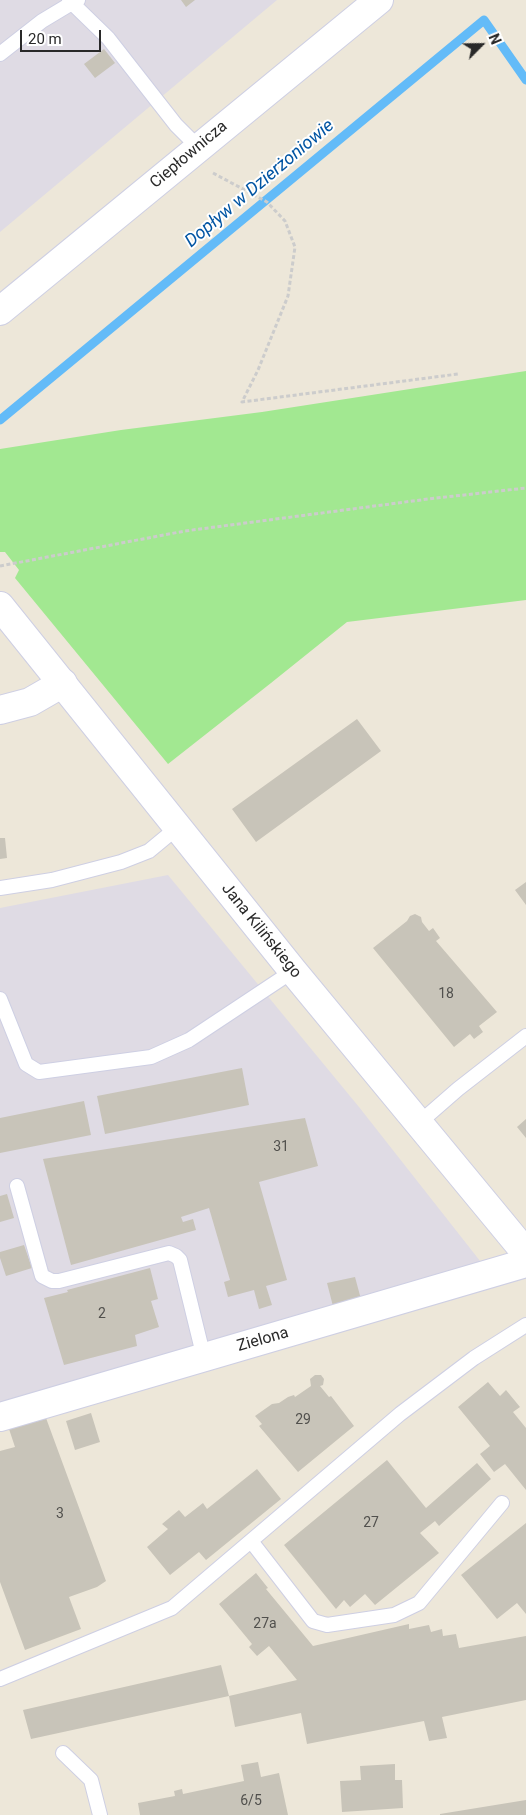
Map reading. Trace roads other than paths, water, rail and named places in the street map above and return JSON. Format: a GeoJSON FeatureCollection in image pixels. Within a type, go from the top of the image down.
{"type":"FeatureCollection","features":[{"type":"Feature","properties":{"kind":"street","name":"Ciepłownicza"},"geometry":{"type":"LineString","coordinates":[[0,310],[379,0]]}},
{"type":"Feature","properties":{"kind":"street","name":"Jana Kilińskiego"},"geometry":{"type":"LineString","coordinates":[[0,606],[293,971],[526,1253]]}},
{"type":"Feature","properties":{"kind":"street"},"geometry":{"type":"LineString","coordinates":[[0,710],[30,702],[63,683]]}},
{"type":"Feature","properties":{"kind":"street","name":"Zielona"},"geometry":{"type":"LineString","coordinates":[[0,1418],[526,1263]]}},
{"type":"Feature","properties":{"kind":"lane"},"geometry":{"type":"LineString","coordinates":[[0,54],[42,21],[73,1],[108,38],[176,125],[192,153]]}},
{"type":"Feature","properties":{"kind":"lane"},"geometry":{"type":"LineString","coordinates":[[0,888],[52,880],[121,862],[149,851],[178,827]]}},
{"type":"Feature","properties":{"kind":"lane"},"geometry":{"type":"LineString","coordinates":[[0,999],[26,1064],[40,1072],[151,1057],[189,1040],[293,971]]}},
{"type":"Feature","properties":{"kind":"lane"},"geometry":{"type":"LineString","coordinates":[[419,1123],[458,1089],[526,1036]]}},
{"type":"Feature","properties":{"kind":"lane"},"geometry":{"type":"LineString","coordinates":[[17,1186],[42,1276],[52,1280],[59,1280],[169,1253],[176,1256],[180,1260],[204,1358]]}},
{"type":"Feature","properties":{"kind":"lane"},"geometry":{"type":"LineString","coordinates":[[0,1679],[172,1608],[400,1414],[474,1358],[526,1325]]}},
{"type":"Feature","properties":{"kind":"lane"},"geometry":{"type":"LineString","coordinates":[[251,1541],[313,1621],[327,1625],[394,1615],[419,1603],[502,1503]]}},
{"type":"Feature","properties":{"kind":"lane"},"geometry":{"type":"LineString","coordinates":[[63,1753],[92,1780],[100,1815]]}},
{"type":"Feature","properties":{"kind":"waterway","name":"Dopływ w Dzierżoniowie"},"geometry":{"type":"LineString","coordinates":[[0,420],[484,20],[526,80]]}}]}
